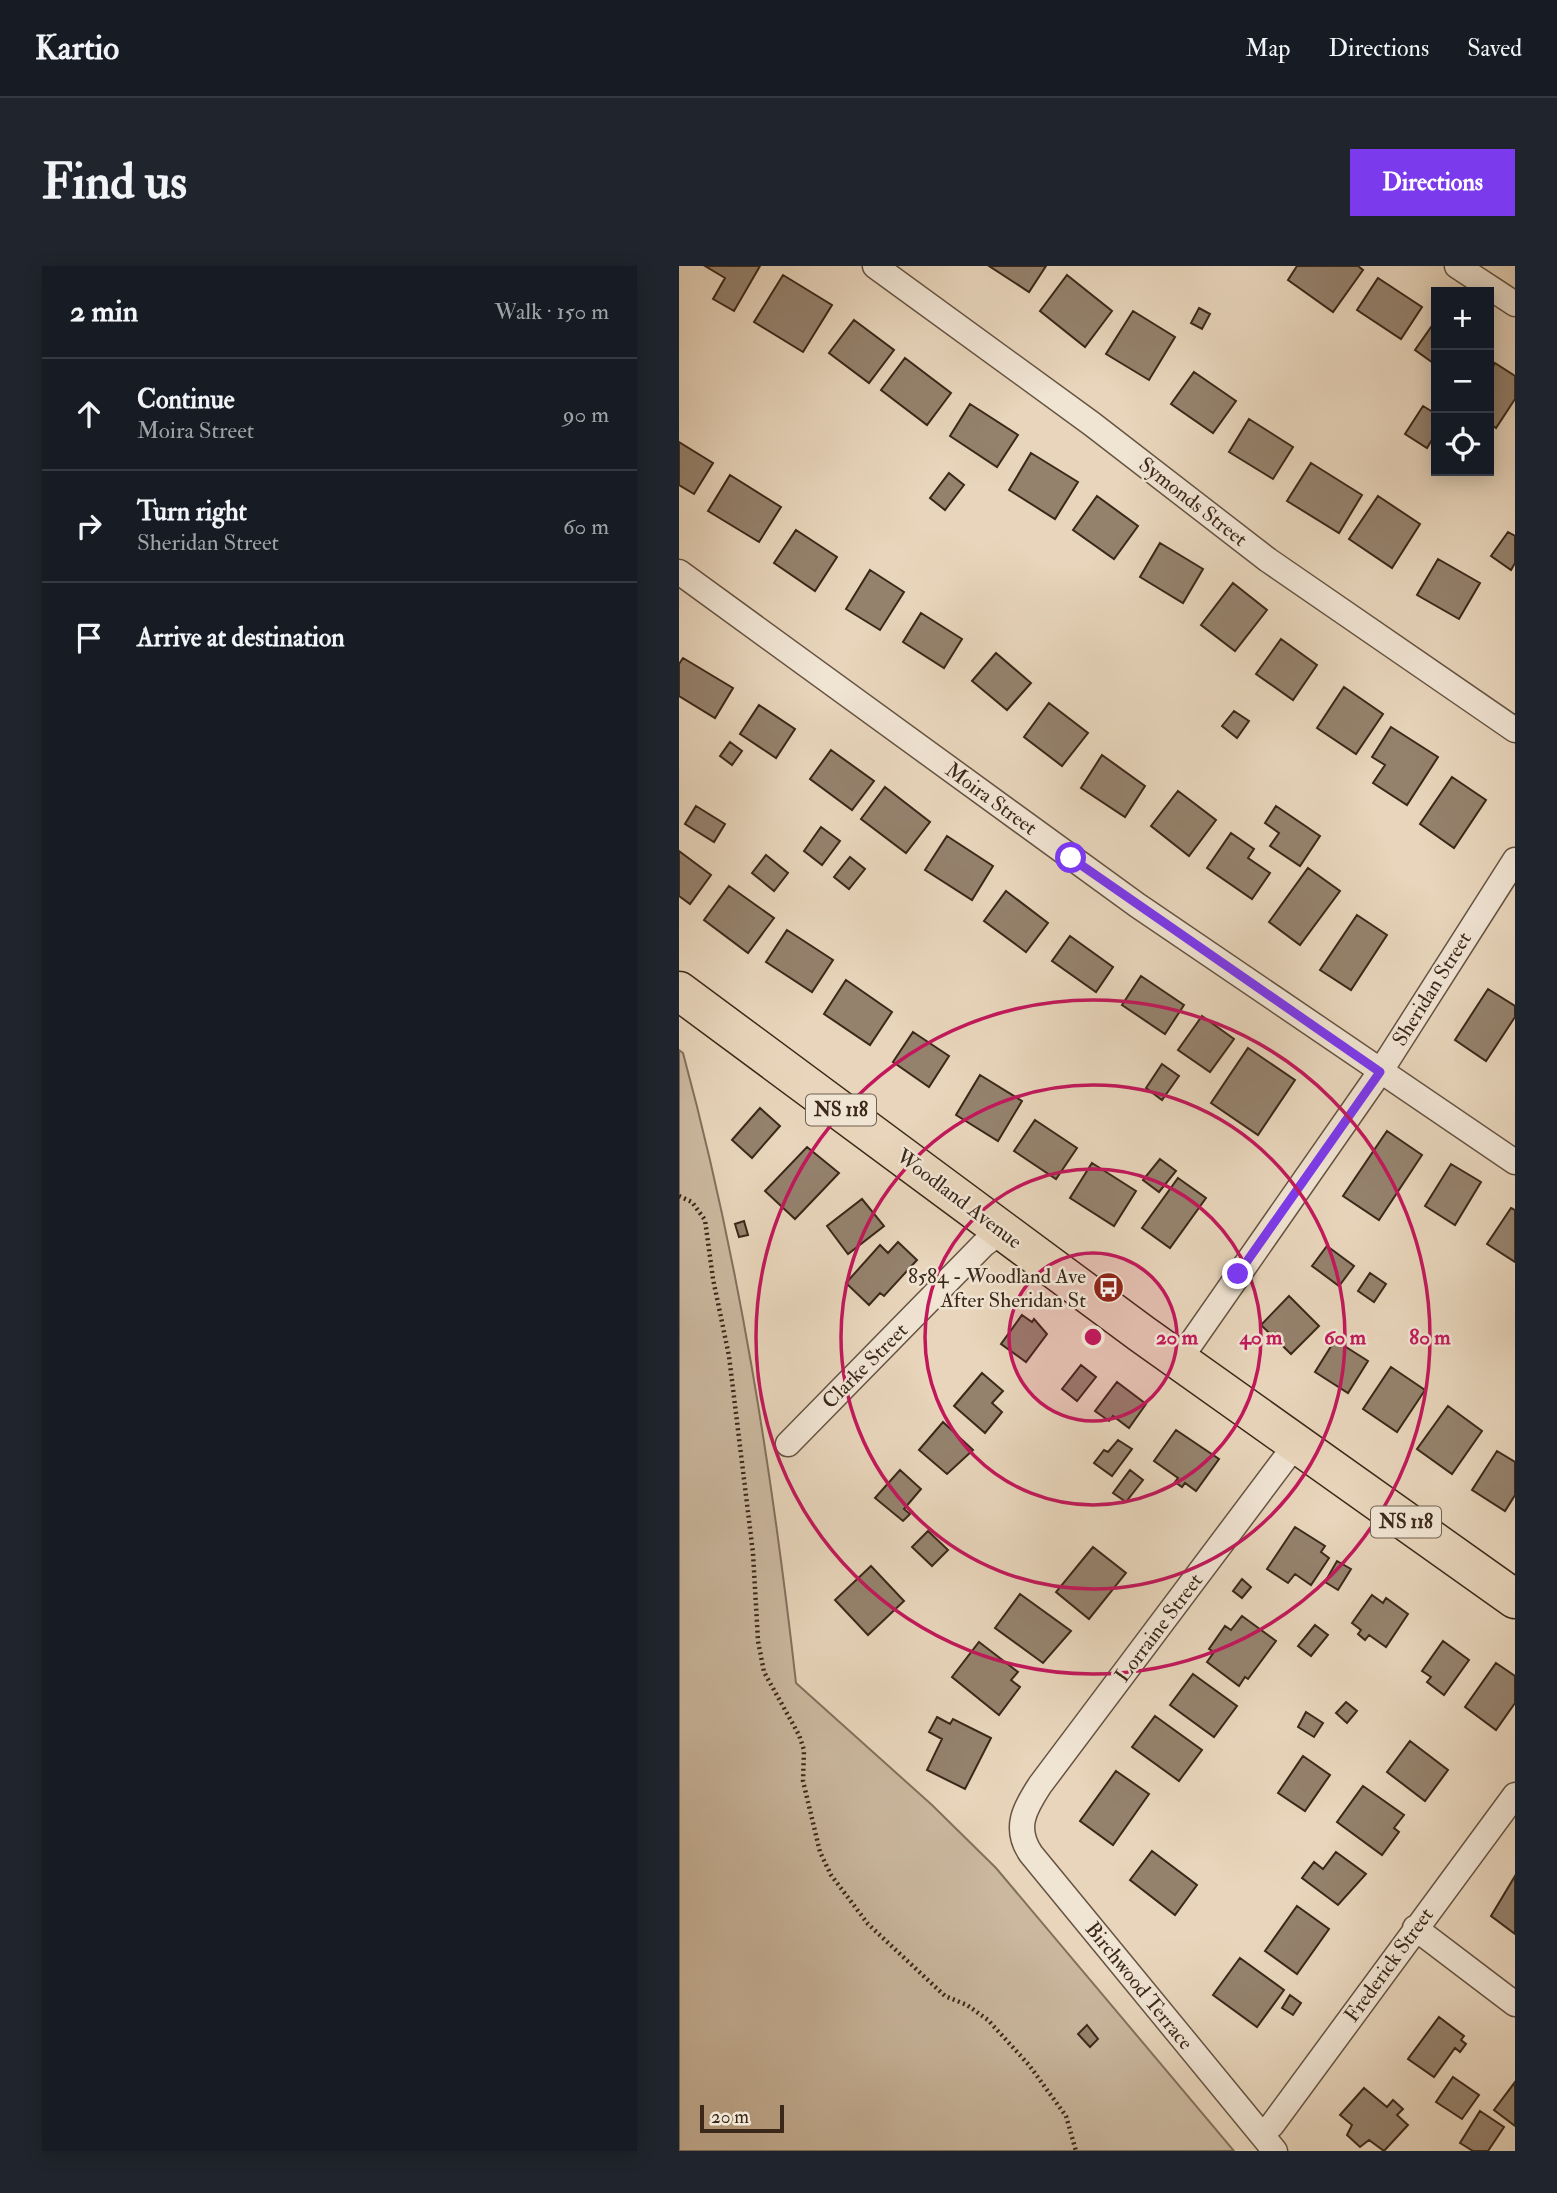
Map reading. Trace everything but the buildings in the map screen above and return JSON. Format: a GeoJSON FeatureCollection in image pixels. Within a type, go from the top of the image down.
{"type":"FeatureCollection","features":[{"type":"Feature","properties":{"kind":"main road","name":"Woodland Avenue"},"geometry":{"type":"LineString","coordinates":[[679,991],[1142,1334],[1515,1599]]}},
{"type":"Feature","properties":{"kind":"street","name":"Symonds Street"},"geometry":{"type":"LineString","coordinates":[[875,266],[1092,424],[1268,560],[1515,730]]}},
{"type":"Feature","properties":{"kind":"street"},"geometry":{"type":"LineString","coordinates":[[1457,266],[1515,304]]}},
{"type":"Feature","properties":{"kind":"street","name":"Moira Street"},"geometry":{"type":"LineString","coordinates":[[679,572],[1137,905],[1515,1162]]}},
{"type":"Feature","properties":{"kind":"street","name":"Sheridan Street"},"geometry":{"type":"LineString","coordinates":[[1180,1359],[1380,1072],[1515,860]]}},
{"type":"Feature","properties":{"kind":"street","name":"Clarke Street"},"geometry":{"type":"LineString","coordinates":[[788,1444],[983,1245],[1002,1231]]}},
{"type":"Feature","properties":{"kind":"street","name":"Lorraine Street"},"geometry":{"type":"LineString","coordinates":[[1023,1814],[1040,1785],[1296,1444]]}},
{"type":"Feature","properties":{"kind":"street","name":"Frederick Street"},"geometry":{"type":"LineString","coordinates":[[1268,2142],[1272,2125],[1515,1795]]}},
{"type":"Feature","properties":{"kind":"street","name":"Birchwood Terrace"},"geometry":{"type":"LineString","coordinates":[[1023,1814],[1021,1831],[1031,1854],[1268,2142]]}},
{"type":"Feature","properties":{"kind":"street"},"geometry":{"type":"LineString","coordinates":[[1415,1928],[1515,2004]]}},
{"type":"Feature","properties":{"kind":"path"},"geometry":{"type":"LineString","coordinates":[[679,1196],[692,1202],[705,1220],[713,1279],[729,1356],[753,1553],[758,1641],[764,1672],[799,1735],[804,1750],[803,1781],[820,1852],[831,1875],[868,1924],[945,1996],[967,2005],[988,2020],[1029,2065],[1066,2116],[1076,2151]]}},
{"type":"Feature","properties":{"kind":"shaded area"},"geometry":{"type":"Polygon","coordinates":[[[679,1050],[683,1053],[703,1131],[737,1287],[776,1524],[796,1683],[932,1805],[996,1868],[1234,2151],[679,2151],[679,1050]]]}},
{"type":"Feature","properties":{"kind":"place","name":"8584 - Woodland Ave After Sheridan St"},"geometry":{"type":"Point","coordinates":[1109,1288]}},
{"type":"Feature","properties":{"kind":"route"},"geometry":{"type":"LineString","coordinates":[[1071,858],[1380,1072],[1238,1274]]}}]}
